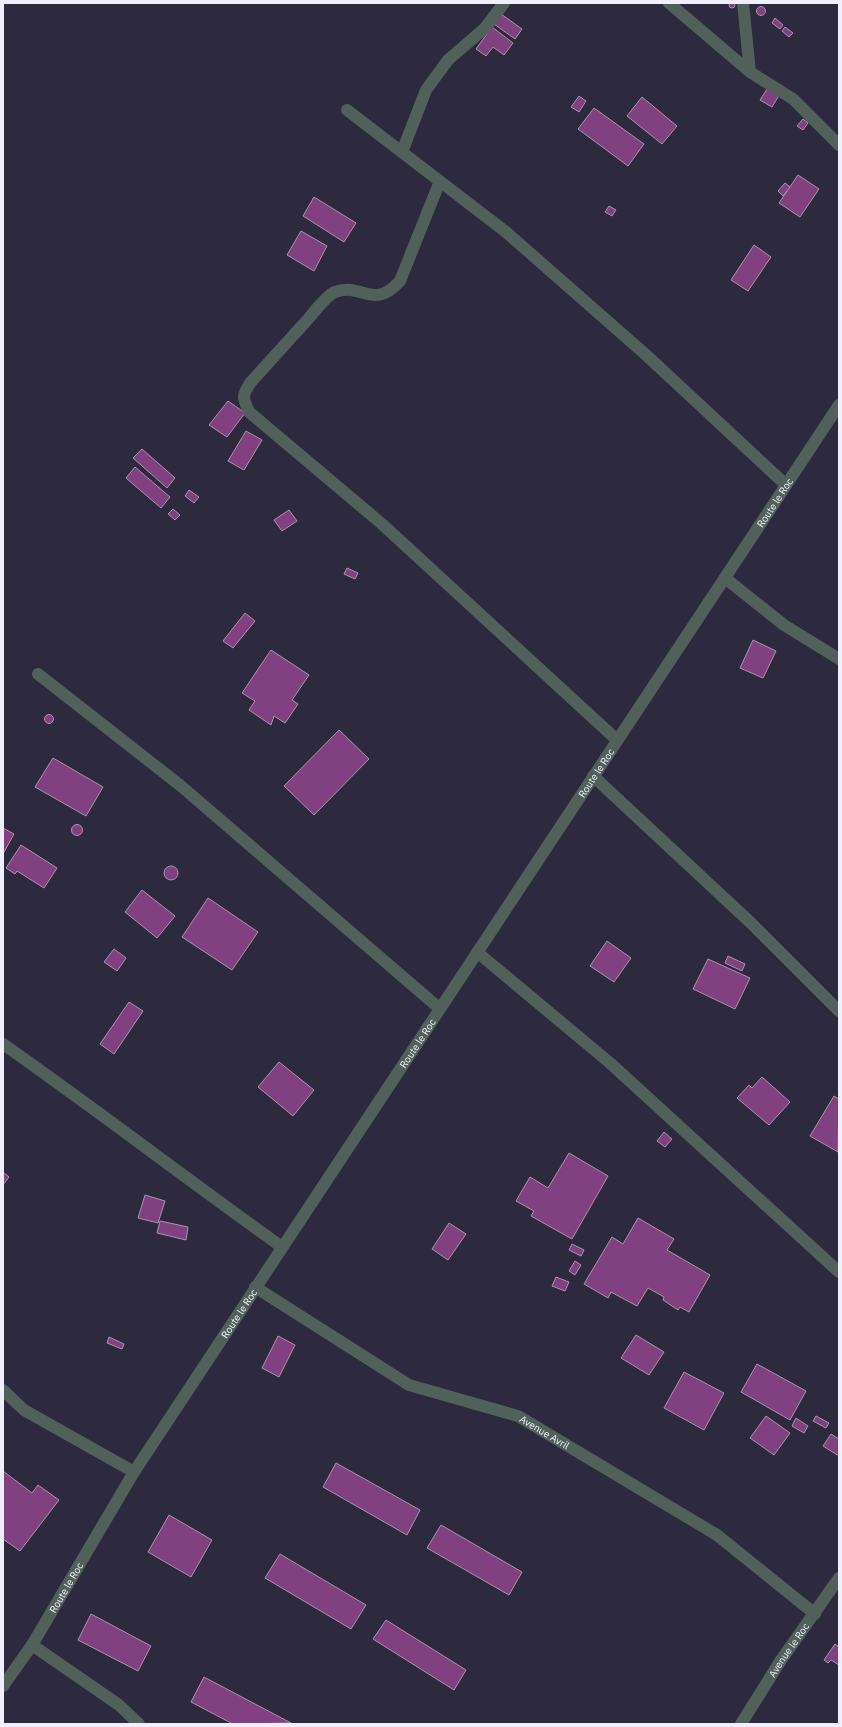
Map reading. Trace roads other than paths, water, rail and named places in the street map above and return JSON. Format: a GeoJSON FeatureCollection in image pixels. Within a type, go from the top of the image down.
{"type":"FeatureCollection","features":[{"type":"Feature","properties":{"kind":"street"},"geometry":{"type":"LineString","coordinates":[[402,152],[426,90],[448,60],[485,28],[504,3]]}},
{"type":"Feature","properties":{"kind":"street"},"geometry":{"type":"LineString","coordinates":[[669,3],[750,72],[793,99],[839,145]]}},
{"type":"Feature","properties":{"kind":"street"},"geometry":{"type":"LineString","coordinates":[[743,3],[750,72]]}},
{"type":"Feature","properties":{"kind":"street"},"geometry":{"type":"LineString","coordinates":[[347,110],[506,232],[646,354],[786,485]]}},
{"type":"Feature","properties":{"kind":"street"},"geometry":{"type":"LineString","coordinates":[[440,181],[400,281],[391,292],[380,295],[348,290],[334,292],[320,305],[251,382],[244,392],[244,400],[249,412],[382,524],[617,740]]}},
{"type":"Feature","properties":{"kind":"street","name":"Route le Roc"},"geometry":{"type":"LineString","coordinates":[[3,1686],[32,1645],[134,1472],[439,1008],[839,405]]}},
{"type":"Feature","properties":{"kind":"street"},"geometry":{"type":"LineString","coordinates":[[725,578],[784,625],[839,659]]}},
{"type":"Feature","properties":{"kind":"street"},"geometry":{"type":"LineString","coordinates":[[38,674],[181,786],[439,1008]]}},
{"type":"Feature","properties":{"kind":"street"},"geometry":{"type":"LineString","coordinates":[[593,776],[751,923],[839,1011]]}},
{"type":"Feature","properties":{"kind":"street"},"geometry":{"type":"LineString","coordinates":[[477,952],[610,1063],[839,1272]]}},
{"type":"Feature","properties":{"kind":"street"},"geometry":{"type":"LineString","coordinates":[[3,1044],[66,1088],[282,1247]]}},
{"type":"Feature","properties":{"kind":"street","name":"Avenue Avril"},"geometry":{"type":"LineString","coordinates":[[255,1287],[409,1385],[446,1397],[497,1409],[518,1416],[717,1535],[815,1614]]}},
{"type":"Feature","properties":{"kind":"street"},"geometry":{"type":"LineString","coordinates":[[3,1390],[24,1410],[134,1472]]}},
{"type":"Feature","properties":{"kind":"street","name":"Avenue le Roc"},"geometry":{"type":"LineString","coordinates":[[742,1724],[781,1660],[839,1578]]}},
{"type":"Feature","properties":{"kind":"street"},"geometry":{"type":"LineString","coordinates":[[32,1645],[119,1705],[139,1724]]}}]}
